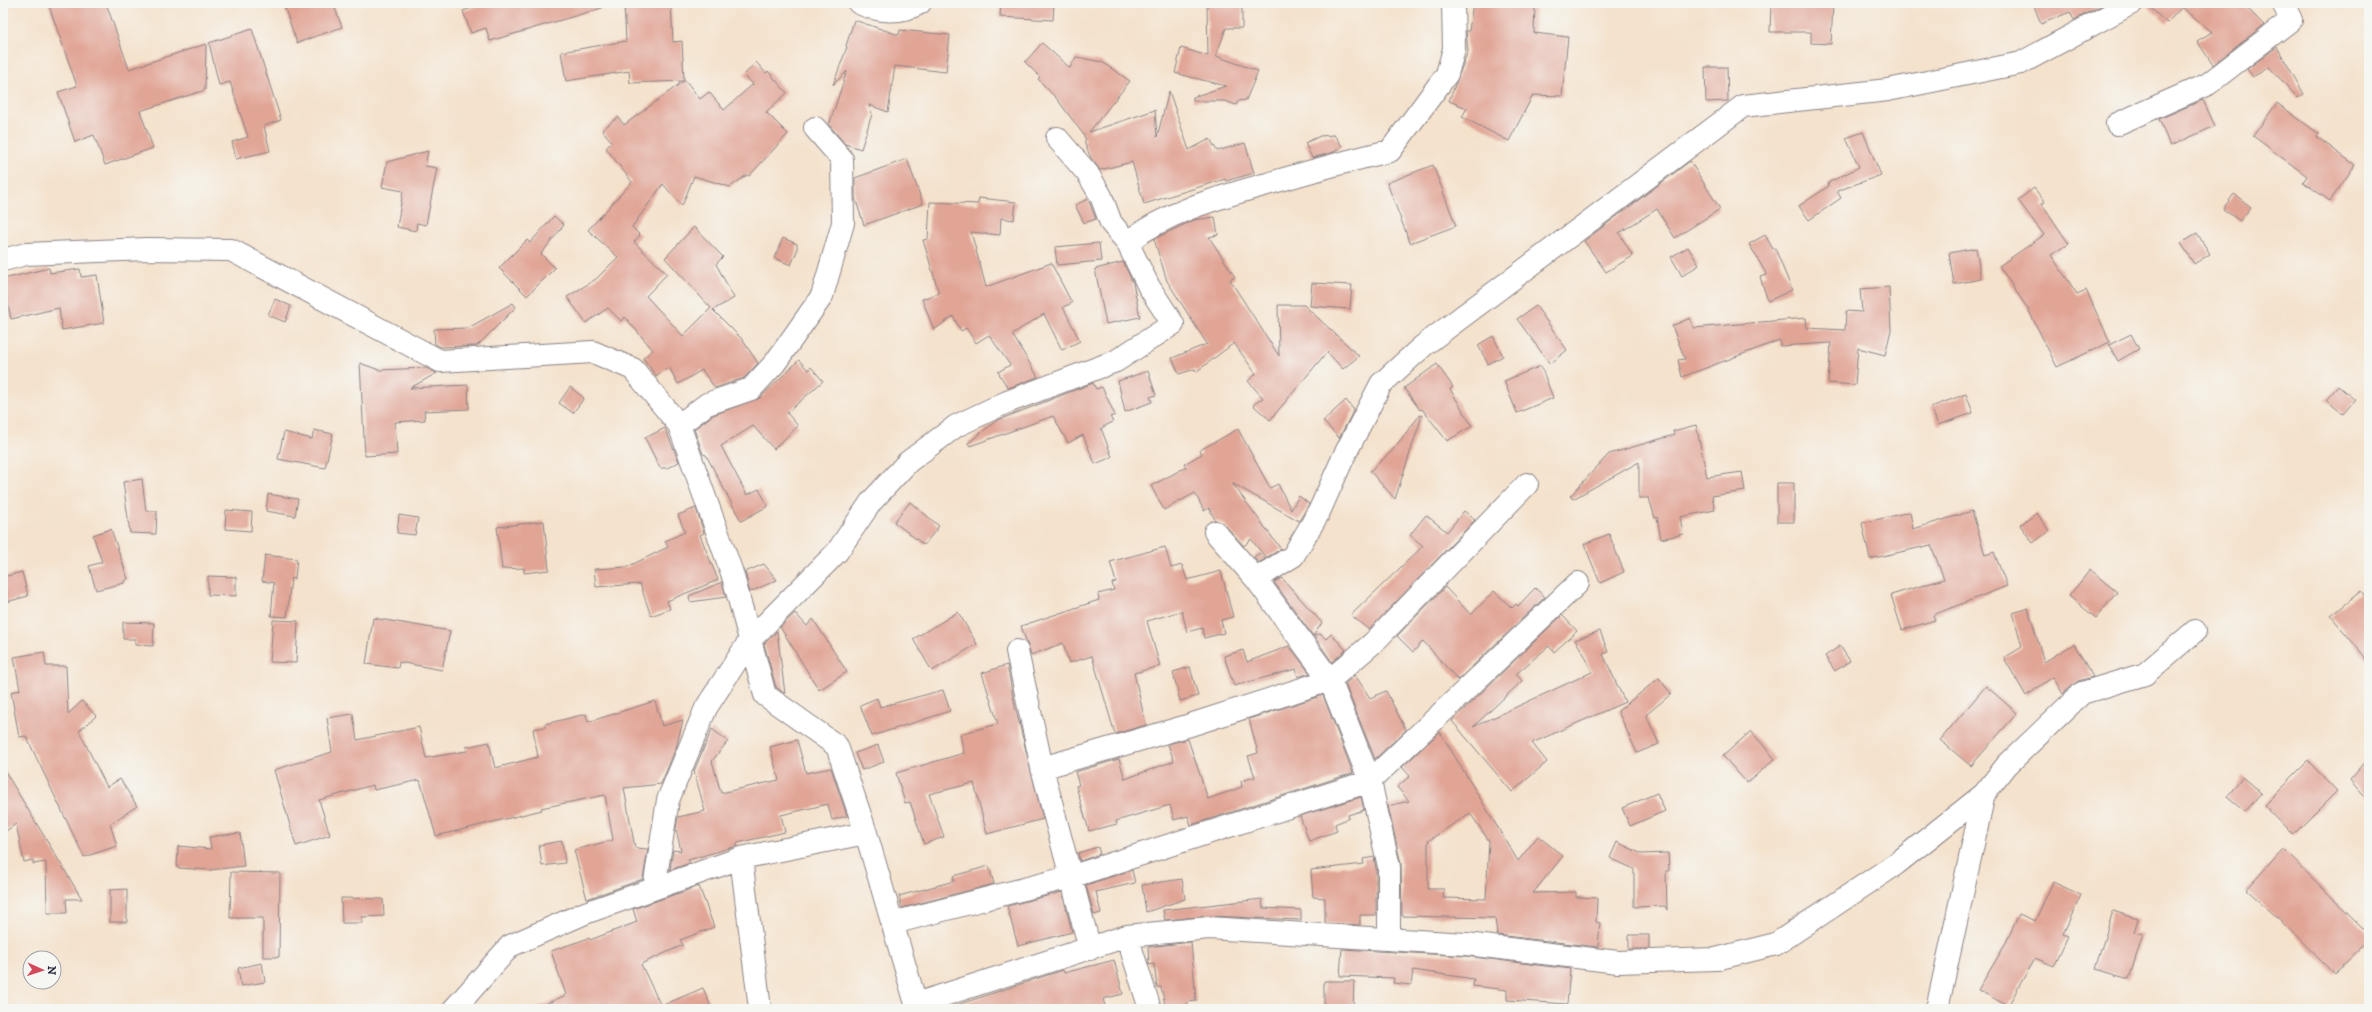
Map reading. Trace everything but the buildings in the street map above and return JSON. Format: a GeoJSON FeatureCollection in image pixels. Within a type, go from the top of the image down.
{"type":"FeatureCollection","features":[{"type":"Feature","properties":{"kind":"street"},"geometry":{"type":"LineString","coordinates":[[859,3],[873,9],[888,11],[902,10],[920,3]]}},
{"type":"Feature","properties":{"kind":"street"},"geometry":{"type":"LineString","coordinates":[[1127,242],[1150,224],[1200,203],[1353,159],[1390,151],[1447,74],[1454,49],[1453,3]]}},
{"type":"Feature","properties":{"kind":"street"},"geometry":{"type":"LineString","coordinates":[[1256,579],[1293,556],[1318,514],[1344,456],[1381,384],[1423,346],[1743,106],[1888,90],[2021,63],[2132,3]]}},
{"type":"Feature","properties":{"kind":"street"},"geometry":{"type":"LineString","coordinates":[[2117,124],[2208,84],[2291,20],[2283,3]]}},
{"type":"Feature","properties":{"kind":"street"},"geometry":{"type":"LineString","coordinates":[[679,425],[707,404],[751,389],[775,363],[822,296],[843,223],[842,159],[815,128]]}},
{"type":"Feature","properties":{"kind":"street"},"geometry":{"type":"LineString","coordinates":[[654,888],[668,800],[706,708],[750,640],[837,552],[871,502],[908,462],[956,426],[1008,402],[1116,361],[1174,324],[1149,287],[1127,242],[1110,223],[1101,196],[1088,174],[1057,138]]}},
{"type":"Feature","properties":{"kind":"street"},"geometry":{"type":"LineString","coordinates":[[3,260],[34,254],[147,249],[231,250],[440,361],[593,352],[633,369],[679,425],[732,573],[765,695],[837,746],[866,833],[916,1004],[1090,950],[1127,936],[1209,928],[1389,938],[1466,944],[1618,962],[1716,959],[1776,944],[1896,864],[1984,794],[2007,765],[2082,693],[2145,674],[2195,631]]}},
{"type":"Feature","properties":{"kind":"street"},"geometry":{"type":"LineString","coordinates":[[1042,768],[1187,726],[1330,680],[1374,642],[1527,484]]}},
{"type":"Feature","properties":{"kind":"street"},"geometry":{"type":"LineString","coordinates":[[1215,532],[1256,579],[1330,680],[1370,781],[1389,867],[1389,938]]}},
{"type":"Feature","properties":{"kind":"street"},"geometry":{"type":"LineString","coordinates":[[893,923],[1070,877],[1370,781],[1578,583]]}},
{"type":"Feature","properties":{"kind":"street"},"geometry":{"type":"LineString","coordinates":[[1017,651],[1042,768],[1090,950]]}},
{"type":"Feature","properties":{"kind":"street"},"geometry":{"type":"LineString","coordinates":[[1937,1009],[1984,794]]}},
{"type":"Feature","properties":{"kind":"street"},"geometry":{"type":"LineString","coordinates":[[454,1009],[510,946],[585,913],[741,858],[866,833]]}},
{"type":"Feature","properties":{"kind":"street"},"geometry":{"type":"LineString","coordinates":[[741,858],[760,1009]]}},
{"type":"Feature","properties":{"kind":"street"},"geometry":{"type":"LineString","coordinates":[[1127,936],[1150,1009]]}}]}
